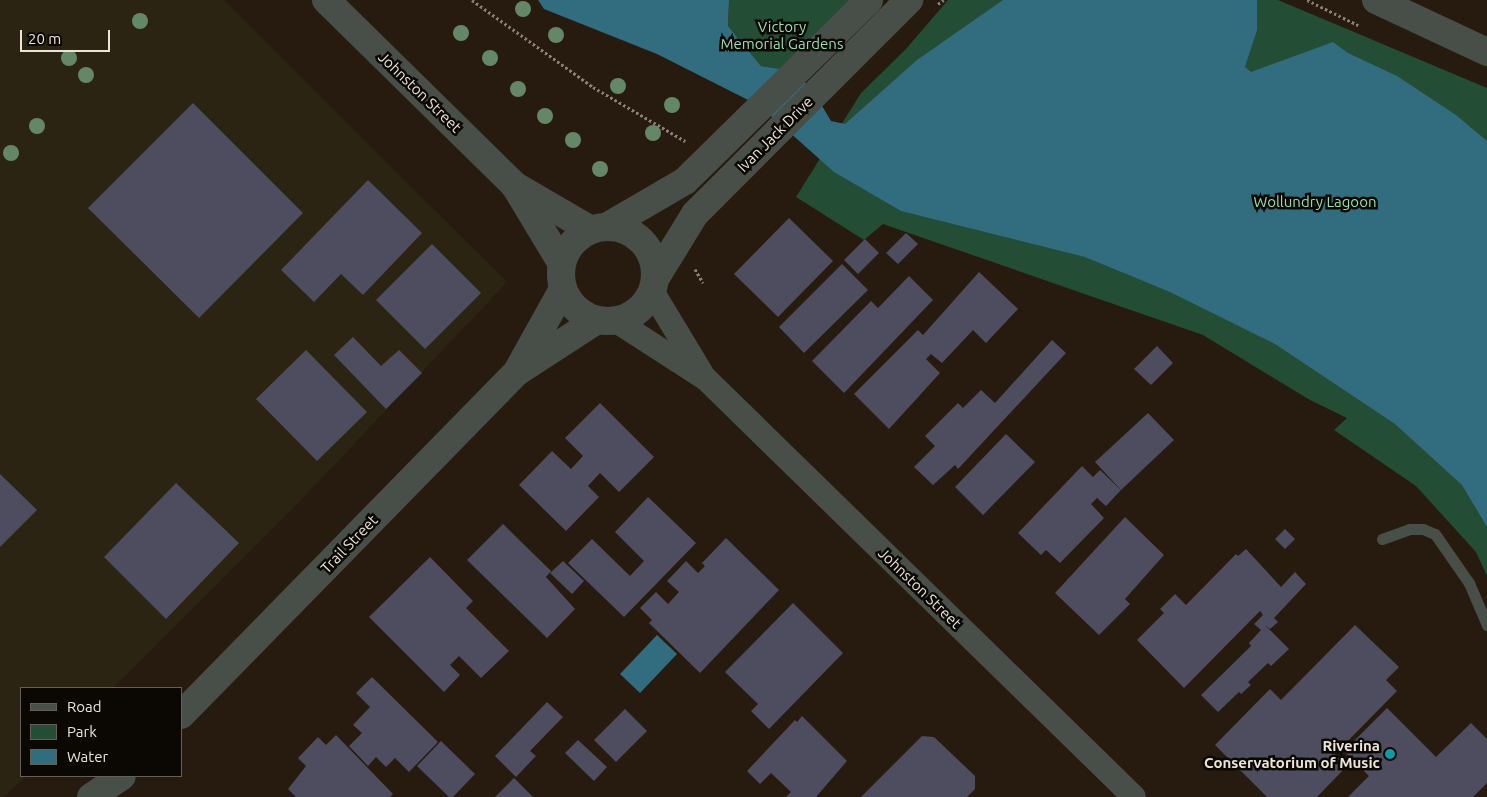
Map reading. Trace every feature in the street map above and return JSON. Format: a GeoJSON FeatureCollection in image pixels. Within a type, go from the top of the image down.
{"type":"FeatureCollection","features":[{"type":"Feature","properties":{"kind":"street","name":"Johnston Street"},"geometry":{"type":"LineString","coordinates":[[326,0],[514,185],[599,228]]}},
{"type":"Feature","properties":{"kind":"street","name":"Ivan Jack Drive"},"geometry":{"type":"LineString","coordinates":[[599,228],[685,181],[869,0]]}},
{"type":"Feature","properties":{"kind":"street","name":"Ivan Jack Drive"},"geometry":{"type":"LineString","coordinates":[[654,285],[695,214],[909,0]]}},
{"type":"Feature","properties":{"kind":"street"},"geometry":{"type":"LineString","coordinates":[[1376,0],[1487,52]]}},
{"type":"Feature","properties":{"kind":"street","name":"Johnston Street"},"geometry":{"type":"LineString","coordinates":[[514,185],[562,277]]}},
{"type":"Feature","properties":{"kind":"street"},"geometry":{"type":"LineString","coordinates":[[599,228],[622,229],[636,236],[648,248],[654,285],[638,310],[607,320],[579,311],[562,277],[567,250],[599,228]]}},
{"type":"Feature","properties":{"kind":"street","name":"Trail Street"},"geometry":{"type":"LineString","coordinates":[[517,372],[562,277]]}},
{"type":"Feature","properties":{"kind":"street","name":"Johnston Street"},"geometry":{"type":"LineString","coordinates":[[654,285],[706,379]]}},
{"type":"Feature","properties":{"kind":"street","name":"Johnston Street"},"geometry":{"type":"LineString","coordinates":[[607,320],[706,379],[1134,797]]}},
{"type":"Feature","properties":{"kind":"street","name":"Trail Street"},"geometry":{"type":"LineString","coordinates":[[182,714],[517,372],[607,320]]}},
{"type":"Feature","properties":{"kind":"street"},"geometry":{"type":"LineString","coordinates":[[91,797],[115,785]]}},
{"type":"Feature","properties":{"kind":"lane"},"geometry":{"type":"LineString","coordinates":[[1382,539],[1410,528],[1423,528],[1435,534],[1469,584],[1487,625]]}},
{"type":"Feature","properties":{"kind":"path"},"geometry":{"type":"LineString","coordinates":[[472,0],[593,87],[695,146]]}},
{"type":"Feature","properties":{"kind":"shaded area"},"geometry":{"type":"Polygon","coordinates":[[[0,0],[224,0],[507,282],[285,517],[114,687],[20,687],[20,777],[25,777],[4,797],[0,797],[0,0]]]}},
{"type":"Feature","properties":{"kind":"green space","name":"Victory Memorial Gardens"},"geometry":{"type":"Polygon","coordinates":[[[729,0],[869,0],[795,71],[761,66],[728,26],[729,0]]]}},
{"type":"Feature","properties":{"kind":"green space","name":"Wollundry Lagoon"},"geometry":{"type":"Polygon","coordinates":[[[948,0],[1278,0],[1487,88],[1487,576],[1476,552],[1416,486],[1334,430],[1347,418],[1310,400],[1203,335],[883,224],[864,240],[796,197],[861,93],[906,49],[948,0]]]}},
{"type":"Feature","properties":{"kind":"water","name":"Wollundry Lagoon"},"geometry":{"type":"Polygon","coordinates":[[[538,0],[729,0],[728,26],[761,66],[795,71],[815,94],[831,121],[845,124],[917,60],[1003,0],[1257,0],[1257,30],[1245,67],[1251,72],[1333,42],[1348,53],[1397,76],[1456,115],[1487,141],[1487,527],[1462,485],[1395,424],[1275,344],[1170,292],[1085,257],[901,211],[834,172],[760,106],[657,54],[544,9],[538,0]]]}},
{"type":"Feature","properties":{"kind":"water"},"geometry":{"type":"Polygon","coordinates":[[[657,635],[677,654],[640,693],[620,674],[657,635]]]}},
{"type":"Feature","properties":{"kind":"building"},"geometry":{"type":"Polygon","coordinates":[[[193,103],[303,213],[199,318],[88,208],[193,103]]]}},
{"type":"Feature","properties":{"kind":"building"},"geometry":{"type":"Polygon","coordinates":[[[368,180],[422,233],[363,295],[341,274],[314,302],[281,270],[368,180]]]}},
{"type":"Feature","properties":{"kind":"building"},"geometry":{"type":"Polygon","coordinates":[[[789,218],[833,261],[778,317],[734,274],[789,218]]]}},
{"type":"Feature","properties":{"kind":"building"},"geometry":{"type":"Polygon","coordinates":[[[906,233],[918,244],[898,264],[886,253],[906,233]]]}},
{"type":"Feature","properties":{"kind":"building"},"geometry":{"type":"Polygon","coordinates":[[[865,239],[879,253],[858,274],[844,260],[865,239]]]}},
{"type":"Feature","properties":{"kind":"building"},"geometry":{"type":"Polygon","coordinates":[[[432,244],[481,293],[425,349],[376,300],[432,244]]]}},
{"type":"Feature","properties":{"kind":"building"},"geometry":{"type":"Polygon","coordinates":[[[842,264],[868,290],[804,353],[779,327],[842,264]]]}},
{"type":"Feature","properties":{"kind":"building"},"geometry":{"type":"Polygon","coordinates":[[[979,272],[1018,309],[986,343],[973,330],[942,363],[931,354],[926,359],[940,373],[889,429],[854,394],[918,330],[923,335],[979,272]]]}},
{"type":"Feature","properties":{"kind":"building"},"geometry":{"type":"Polygon","coordinates":[[[909,276],[933,300],[844,393],[812,361],[871,301],[878,308],[909,276]]]}},
{"type":"Feature","properties":{"kind":"building"},"geometry":{"type":"Polygon","coordinates":[[[353,337],[381,366],[399,350],[422,373],[386,409],[334,355],[353,337]]]}},
{"type":"Feature","properties":{"kind":"building"},"geometry":{"type":"Polygon","coordinates":[[[1052,340],[1066,353],[958,469],[955,465],[933,485],[914,467],[935,446],[925,436],[958,403],[963,408],[981,390],[995,403],[1052,340]]]}},
{"type":"Feature","properties":{"kind":"building"},"geometry":{"type":"Polygon","coordinates":[[[1157,346],[1173,363],[1151,385],[1134,369],[1157,346]]]}},
{"type":"Feature","properties":{"kind":"building"},"geometry":{"type":"Polygon","coordinates":[[[306,350],[367,412],[317,461],[256,399],[306,350]]]}},
{"type":"Feature","properties":{"kind":"building"},"geometry":{"type":"Polygon","coordinates":[[[600,403],[654,457],[619,492],[600,473],[588,486],[599,497],[566,531],[519,485],[552,451],[571,469],[583,456],[565,438],[600,403]]]}},
{"type":"Feature","properties":{"kind":"building"},"geometry":{"type":"Polygon","coordinates":[[[1148,413],[1174,440],[1121,490],[1095,462],[1148,413]]]}},
{"type":"Feature","properties":{"kind":"building"},"geometry":{"type":"Polygon","coordinates":[[[1006,434],[1035,462],[983,515],[955,487],[1006,434]]]}},
{"type":"Feature","properties":{"kind":"building"},"geometry":{"type":"Polygon","coordinates":[[[1082,466],[1093,477],[1100,470],[1121,490],[1106,506],[1097,498],[1091,504],[1104,518],[1060,563],[1046,550],[1041,555],[1018,533],[1082,466]]]}},
{"type":"Feature","properties":{"kind":"building"},"geometry":{"type":"Polygon","coordinates":[[[0,474],[37,510],[0,547],[0,474]]]}},
{"type":"Feature","properties":{"kind":"building"},"geometry":{"type":"Polygon","coordinates":[[[176,483],[239,543],[166,619],[104,557],[176,483]]]}},
{"type":"Feature","properties":{"kind":"building"},"geometry":{"type":"Polygon","coordinates":[[[648,497],[696,543],[624,617],[568,563],[592,539],[630,576],[644,561],[615,532],[648,497]]]}},
{"type":"Feature","properties":{"kind":"building"},"geometry":{"type":"Polygon","coordinates":[[[1125,517],[1164,555],[1125,599],[1130,604],[1099,635],[1055,593],[1125,517]]]}},
{"type":"Feature","properties":{"kind":"building"},"geometry":{"type":"Polygon","coordinates":[[[503,524],[551,571],[546,577],[575,609],[547,638],[467,560],[503,524]]]}},
{"type":"Feature","properties":{"kind":"building"},"geometry":{"type":"Polygon","coordinates":[[[1285,529],[1295,539],[1285,549],[1275,539],[1285,529]]]}},
{"type":"Feature","properties":{"kind":"building"},"geometry":{"type":"Polygon","coordinates":[[[726,538],[779,590],[700,673],[649,623],[652,620],[640,608],[656,592],[668,604],[679,592],[667,581],[686,561],[698,573],[705,566],[702,563],[726,538]]]}},
{"type":"Feature","properties":{"kind":"building"},"geometry":{"type":"Polygon","coordinates":[[[1246,549],[1281,587],[1295,572],[1306,584],[1274,618],[1278,622],[1270,629],[1265,625],[1289,649],[1271,666],[1268,663],[1248,682],[1251,685],[1241,694],[1239,692],[1218,712],[1201,695],[1251,646],[1249,643],[1261,630],[1254,624],[1263,615],[1260,611],[1184,688],[1137,640],[1164,613],[1160,609],[1175,594],[1186,605],[1236,554],[1238,556],[1246,549]]]}},
{"type":"Feature","properties":{"kind":"building"},"geometry":{"type":"Polygon","coordinates":[[[430,557],[473,601],[466,608],[509,651],[481,678],[459,656],[450,665],[460,675],[444,692],[369,617],[430,557]]]}},
{"type":"Feature","properties":{"kind":"building"},"geometry":{"type":"Polygon","coordinates":[[[563,561],[584,581],[572,594],[550,573],[563,561]]]}},
{"type":"Feature","properties":{"kind":"building"},"geometry":{"type":"Polygon","coordinates":[[[793,603],[843,653],[769,729],[751,711],[758,704],[725,672],[793,603]]]}},
{"type":"Feature","properties":{"kind":"building"},"geometry":{"type":"Polygon","coordinates":[[[1355,625],[1399,667],[1386,680],[1397,691],[1335,754],[1347,766],[1317,797],[1267,797],[1215,745],[1270,689],[1281,700],[1355,625]]]}},
{"type":"Feature","properties":{"kind":"building"},"geometry":{"type":"Polygon","coordinates":[[[372,677],[438,742],[409,772],[395,758],[386,767],[376,757],[368,766],[349,746],[362,733],[353,725],[370,707],[356,693],[372,677]]]}},
{"type":"Feature","properties":{"kind":"building"},"geometry":{"type":"Polygon","coordinates":[[[547,702],[563,717],[530,751],[536,756],[516,777],[495,756],[547,702]]]}},
{"type":"Feature","properties":{"kind":"building","name":"Riverina Conservatorium of Music"},"geometry":{"type":"Polygon","coordinates":[[[1387,708],[1436,757],[1471,723],[1487,739],[1487,783],[1473,797],[1348,797],[1369,776],[1344,751],[1387,708]]]}},
{"type":"Feature","properties":{"kind":"building"},"geometry":{"type":"Polygon","coordinates":[[[625,709],[647,731],[616,762],[594,740],[625,709]]]}},
{"type":"Feature","properties":{"kind":"building"},"geometry":{"type":"Polygon","coordinates":[[[802,716],[847,761],[816,797],[786,797],[791,792],[771,773],[760,784],[747,771],[795,720],[797,722],[802,716]]]}},
{"type":"Feature","properties":{"kind":"building"},"geometry":{"type":"Polygon","coordinates":[[[336,735],[393,794],[390,797],[296,797],[288,789],[306,766],[298,758],[318,737],[326,745],[336,735]]]}},
{"type":"Feature","properties":{"kind":"building"},"geometry":{"type":"Polygon","coordinates":[[[922,736],[934,737],[975,776],[975,789],[967,797],[861,797],[922,736]]]}},
{"type":"Feature","properties":{"kind":"building"},"geometry":{"type":"Polygon","coordinates":[[[578,740],[607,767],[594,781],[565,753],[578,740]]]}},
{"type":"Feature","properties":{"kind":"building"},"geometry":{"type":"Polygon","coordinates":[[[441,741],[475,774],[453,797],[449,797],[417,766],[441,741]]]}},
{"type":"Feature","properties":{"kind":"building"},"geometry":{"type":"Polygon","coordinates":[[[514,778],[533,797],[495,797],[514,778]]]}},
{"type":"Feature","properties":{"kind":"place","name":"Riverina Conservatorium of Music"},"geometry":{"type":"Point","coordinates":[1390,754]}}]}
